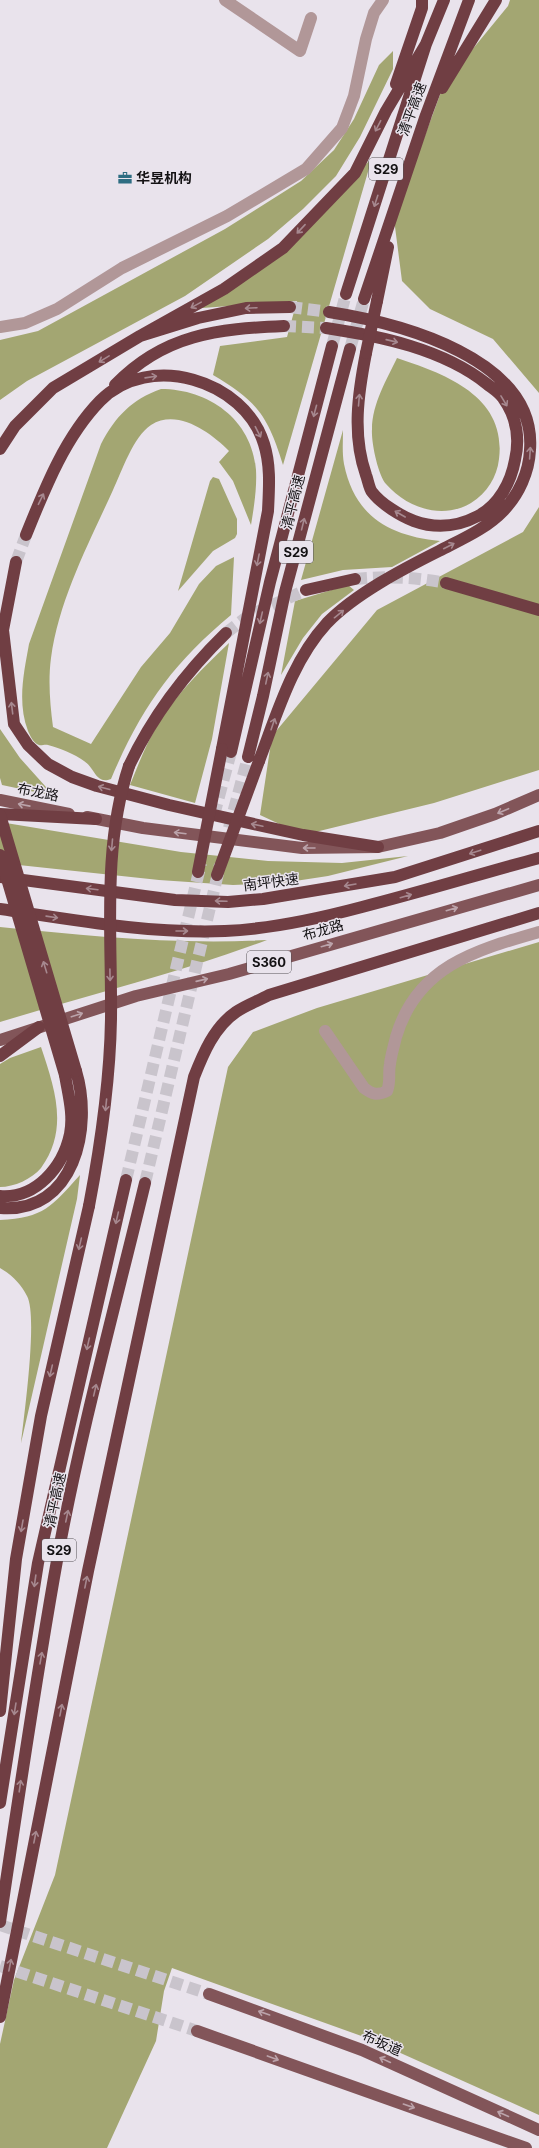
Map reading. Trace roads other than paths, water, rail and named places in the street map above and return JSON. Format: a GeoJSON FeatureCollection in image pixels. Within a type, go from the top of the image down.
{"type":"FeatureCollection","features":[{"type":"Feature","properties":{"kind":"highway"},"geometry":{"type":"LineString","coordinates":[[386,111],[422,8],[422,0]]}},
{"type":"Feature","properties":{"kind":"highway","name":"清平高速"},"geometry":{"type":"LineString","coordinates":[[346,294],[426,44],[444,0]]}},
{"type":"Feature","properties":{"kind":"highway","name":"清平高速"},"geometry":{"type":"LineString","coordinates":[[364,299],[426,115],[469,0]]}},
{"type":"Feature","properties":{"kind":"highway"},"geometry":{"type":"LineString","coordinates":[[426,115],[496,0]]}},
{"type":"Feature","properties":{"kind":"highway"},"geometry":{"type":"LineString","coordinates":[[0,449],[15,426],[53,388],[140,336],[224,290],[283,248],[355,173],[386,111],[426,44]]}},
{"type":"Feature","properties":{"kind":"highway"},"geometry":{"type":"LineString","coordinates":[[326,328],[403,343],[434,355],[477,376],[502,397],[515,420],[518,448],[512,477],[499,498],[479,516],[451,526],[426,525],[398,515],[372,492],[360,460],[357,429],[361,380],[366,353],[377,301],[404,178]]}},
{"type":"Feature","properties":{"kind":"highway"},"geometry":{"type":"LineString","coordinates":[[140,336],[198,318],[246,308],[290,307]]}},
{"type":"Feature","properties":{"kind":"highway"},"geometry":{"type":"LineString","coordinates":[[217,875],[254,759],[299,662],[327,623],[363,594],[431,555],[481,529],[504,510],[519,489],[529,465],[531,440],[525,412],[508,385],[481,364],[456,350],[404,329],[364,318],[329,312]]}},
{"type":"Feature","properties":{"kind":"highway"},"geometry":{"type":"LineString","coordinates":[[26,535],[73,434],[101,400],[136,366],[154,354],[201,334],[230,328],[284,326]]}},
{"type":"Feature","properties":{"kind":"highway","name":"清平高速"},"geometry":{"type":"LineString","coordinates":[[227,751],[332,346]]}},
{"type":"Feature","properties":{"kind":"highway","name":"清平高速"},"geometry":{"type":"LineString","coordinates":[[254,759],[285,592],[350,349]]}},
{"type":"Feature","properties":{"kind":"highway"},"geometry":{"type":"LineString","coordinates":[[101,400],[114,389],[130,382],[149,377],[168,375],[193,380],[212,386],[240,405],[251,419],[264,444],[269,481],[268,510],[227,751],[198,872]]}},
{"type":"Feature","properties":{"kind":"highway"},"geometry":{"type":"LineString","coordinates":[[16,562],[2,633],[14,724],[28,745],[48,764],[72,777],[97,786],[169,806],[302,835],[378,847]]}},
{"type":"Feature","properties":{"kind":"highway"},"geometry":{"type":"LineString","coordinates":[[306,590],[355,579]]}},
{"type":"Feature","properties":{"kind":"highway"},"geometry":{"type":"LineString","coordinates":[[446,583],[493,595],[539,610]]}},
{"type":"Feature","properties":{"kind":"highway"},"geometry":{"type":"LineString","coordinates":[[0,1711],[17,1551],[41,1416],[89,1206],[102,1134],[109,1075],[110,885],[112,842],[121,788],[128,766],[146,733],[171,694],[189,671],[226,633]]}},
{"type":"Feature","properties":{"kind":"highway"},"geometry":{"type":"LineString","coordinates":[[0,1208],[20,1207],[41,1199],[60,1184],[74,1162],[82,1137],[83,1110],[82,1090],[0,815],[96,819]]}},
{"type":"Feature","properties":{"kind":"highway","name":"南坪快速"},"geometry":{"type":"LineString","coordinates":[[0,877],[175,900],[228,902],[263,899],[395,877],[539,831]]}},
{"type":"Feature","properties":{"kind":"highway"},"geometry":{"type":"LineString","coordinates":[[0,855],[65,1075],[71,1110],[70,1133],[58,1163],[42,1184],[18,1194],[0,1196]]}},
{"type":"Feature","properties":{"kind":"highway"},"geometry":{"type":"LineString","coordinates":[[0,909],[84,921],[172,931],[225,931],[270,928],[325,917],[539,858]]}},
{"type":"Feature","properties":{"kind":"highway"},"geometry":{"type":"LineString","coordinates":[[0,2017],[88,1571],[194,1077],[205,1050],[215,1032],[235,1012],[269,995],[538,913]]}},
{"type":"Feature","properties":{"kind":"highway"},"geometry":{"type":"LineString","coordinates":[[0,1056],[39,1027]]}},
{"type":"Feature","properties":{"kind":"highway","name":"清平高速"},"geometry":{"type":"LineString","coordinates":[[0,1803],[38,1564],[126,1180]]}},
{"type":"Feature","properties":{"kind":"highway","name":"清平高速"},"geometry":{"type":"LineString","coordinates":[[0,1922],[24,1759],[58,1554],[145,1183]]}},
{"type":"Feature","properties":{"kind":"main road","name":"布龙路"},"geometry":{"type":"LineString","coordinates":[[0,800],[143,828],[302,848],[378,847],[440,833],[495,814],[539,795]]}},
{"type":"Feature","properties":{"kind":"main road","name":"布龙路"},"geometry":{"type":"LineString","coordinates":[[0,1040],[136,996],[229,974],[539,886]]}},
{"type":"Feature","properties":{"kind":"main road","name":"布坂道"},"geometry":{"type":"LineString","coordinates":[[209,1994],[362,2050],[539,2130]]}},
{"type":"Feature","properties":{"kind":"main road"},"geometry":{"type":"LineString","coordinates":[[197,2031],[526,2148]]}},
{"type":"Feature","properties":{"kind":"street"},"geometry":{"type":"LineString","coordinates":[[225,0],[300,51],[311,18]]}},
{"type":"Feature","properties":{"kind":"street"},"geometry":{"type":"LineString","coordinates":[[0,327],[25,323],[57,309],[122,268],[227,216],[306,169],[342,128],[354,96],[366,39],[374,13],[383,0]]}},
{"type":"Feature","properties":{"kind":"street"},"geometry":{"type":"LineString","coordinates":[[325,1031],[364,1088],[371,1093],[379,1095],[387,1091],[389,1085],[390,1065],[397,1036],[409,1009],[424,987],[436,975],[455,961],[484,948],[539,932]]}},
{"type":"Feature","properties":{"kind":"tunnel"},"geometry":{"type":"LineString","coordinates":[[332,346],[346,294]]}},
{"type":"Feature","properties":{"kind":"tunnel"},"geometry":{"type":"LineString","coordinates":[[350,349],[364,299]]}},
{"type":"Feature","properties":{"kind":"tunnel"},"geometry":{"type":"LineString","coordinates":[[290,307],[329,312]]}},
{"type":"Feature","properties":{"kind":"tunnel"},"geometry":{"type":"LineString","coordinates":[[284,326],[326,328]]}},
{"type":"Feature","properties":{"kind":"tunnel"},"geometry":{"type":"LineString","coordinates":[[16,562],[26,535]]}},
{"type":"Feature","properties":{"kind":"tunnel"},"geometry":{"type":"LineString","coordinates":[[355,579],[423,579],[446,583]]}},
{"type":"Feature","properties":{"kind":"tunnel"},"geometry":{"type":"LineString","coordinates":[[226,633],[248,616],[306,590]]}},
{"type":"Feature","properties":{"kind":"tunnel"},"geometry":{"type":"LineString","coordinates":[[214,815],[231,752]]}},
{"type":"Feature","properties":{"kind":"tunnel"},"geometry":{"type":"LineString","coordinates":[[229,828],[248,757]]}},
{"type":"Feature","properties":{"kind":"tunnel"},"geometry":{"type":"LineString","coordinates":[[126,1180],[201,863]]}},
{"type":"Feature","properties":{"kind":"tunnel"},"geometry":{"type":"LineString","coordinates":[[145,1183],[220,865]]}},
{"type":"Feature","properties":{"kind":"tunnel"},"geometry":{"type":"LineString","coordinates":[[0,1925],[209,1994]]}},
{"type":"Feature","properties":{"kind":"tunnel"},"geometry":{"type":"LineString","coordinates":[[0,1966],[197,2031]]}},
{"type":"Feature","properties":{"kind":"place","name":"华昱机构"},"geometry":{"type":"Point","coordinates":[125,178]}}]}
